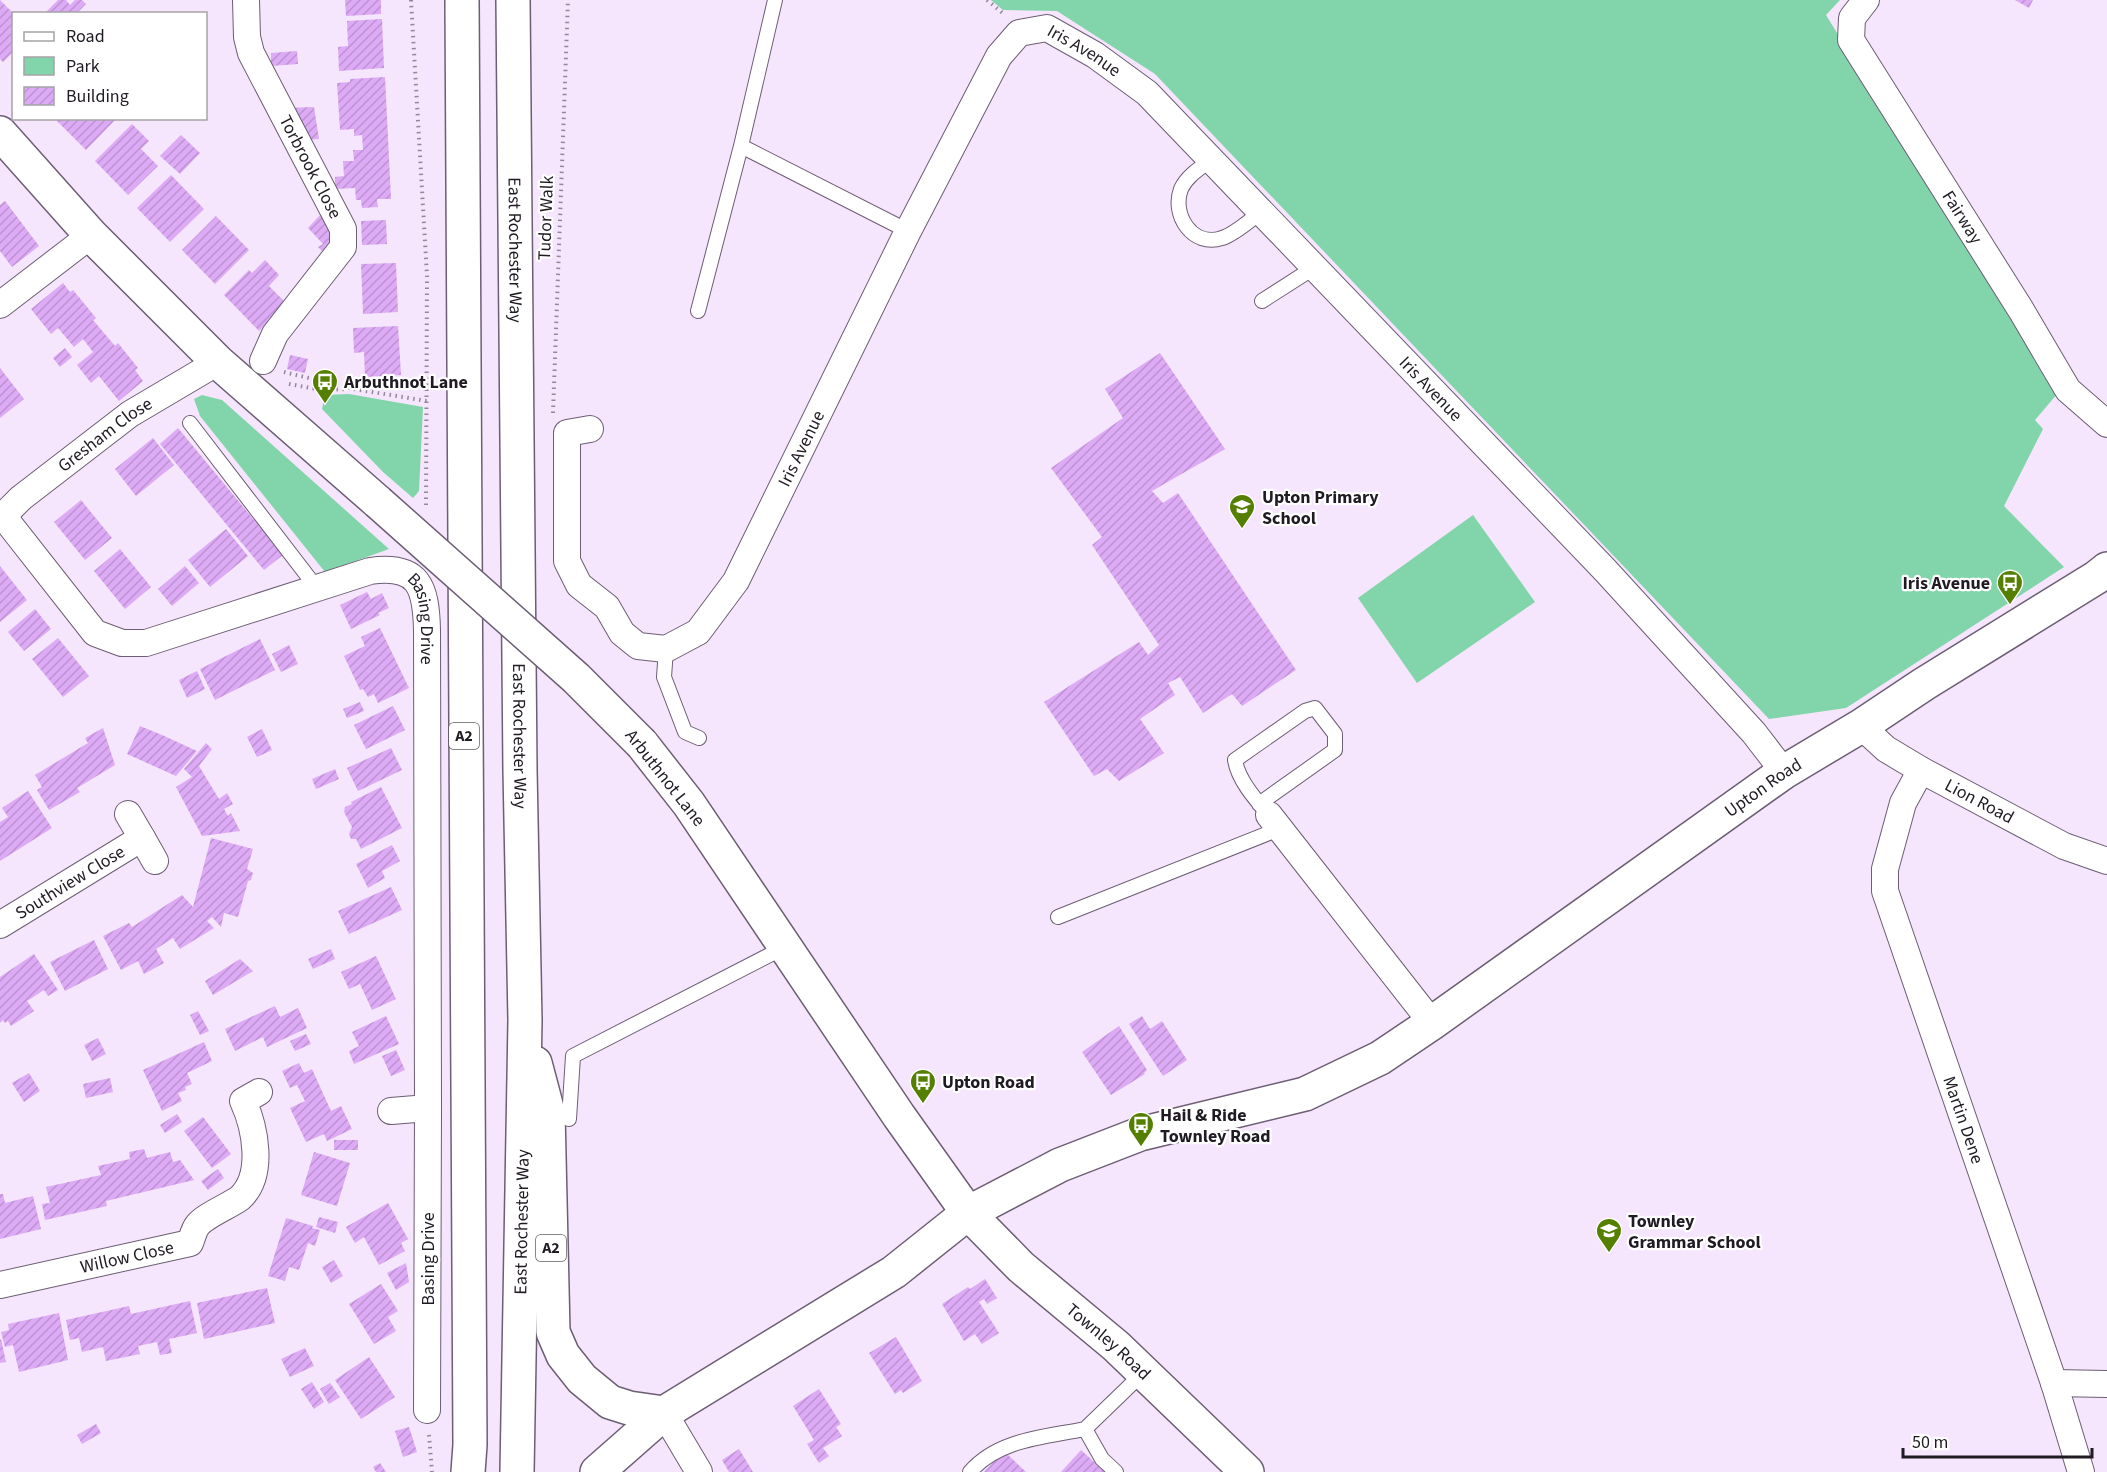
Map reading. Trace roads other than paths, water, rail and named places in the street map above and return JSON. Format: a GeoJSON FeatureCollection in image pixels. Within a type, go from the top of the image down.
{"type":"FeatureCollection","features":[{"type":"Feature","properties":{"kind":"main road","name":"A2"},"geometry":{"type":"LineString","coordinates":[[462,0],[470,1445],[468,1472]]}},
{"type":"Feature","properties":{"kind":"main road","name":"East Rochester Way"},"geometry":{"type":"LineString","coordinates":[[513,0],[519,734],[525,1020],[517,1472]]}},
{"type":"Feature","properties":{"kind":"main road","name":"Arbuthnot Lane"},"geometry":{"type":"LineString","coordinates":[[0,133],[92,235],[218,362],[576,678],[642,744],[688,804],[968,1214]]}},
{"type":"Feature","properties":{"kind":"main road","name":"Upton Road"},"geometry":{"type":"LineString","coordinates":[[597,1472],[664,1413],[894,1272],[968,1214],[1060,1165],[1140,1134],[1305,1094],[1380,1058],[1784,772],[1861,726],[2107,569]]}},
{"type":"Feature","properties":{"kind":"main road","name":"A2"},"geometry":{"type":"LineString","coordinates":[[525,1020],[548,1112],[553,1332],[563,1355],[582,1379],[610,1402],[629,1408],[664,1413]]}},
{"type":"Feature","properties":{"kind":"main road","name":"Townley Road"},"geometry":{"type":"LineString","coordinates":[[968,1214],[1021,1267],[1116,1346],[1247,1472]]}},
{"type":"Feature","properties":{"kind":"street","name":"Torbrook Close"},"geometry":{"type":"LineString","coordinates":[[246,0],[247,37],[251,53],[344,229],[343,247],[274,334],[263,361]]}},
{"type":"Feature","properties":{"kind":"street","name":"Fairway"},"geometry":{"type":"LineString","coordinates":[[1866,0],[1852,18],[1851,40],[2068,390],[2107,424]]}},
{"type":"Feature","properties":{"kind":"street","name":"Iris Avenue"},"geometry":{"type":"LineString","coordinates":[[666,649],[698,632],[736,581],[908,231],[999,56],[1019,33],[1047,28],[1095,55],[1147,93],[1605,570],[1754,733],[1784,772]]}},
{"type":"Feature","properties":{"kind":"street"},"geometry":{"type":"LineString","coordinates":[[0,305],[92,235]]}},
{"type":"Feature","properties":{"kind":"street","name":"Gresham Close"},"geometry":{"type":"LineString","coordinates":[[2,517],[21,498],[130,414],[218,362]]}},
{"type":"Feature","properties":{"kind":"street"},"geometry":{"type":"LineString","coordinates":[[579,431],[567,561],[579,585],[607,607],[622,633],[638,646],[666,649]]}},
{"type":"Feature","properties":{"kind":"street","name":"Basing Drive"},"geometry":{"type":"LineString","coordinates":[[2,517],[95,633],[122,643],[146,643],[370,571],[388,568],[409,574],[421,585],[426,602],[429,1108],[426,1410]]}},
{"type":"Feature","properties":{"kind":"street","name":"Lion Road"},"geometry":{"type":"LineString","coordinates":[[1861,726],[1886,749],[1921,770],[2064,846],[2107,861]]}},
{"type":"Feature","properties":{"kind":"street","name":"Martin Dene"},"geometry":{"type":"LineString","coordinates":[[1921,770],[1903,803],[1885,869],[1885,891],[2054,1383],[2080,1472]]}},
{"type":"Feature","properties":{"kind":"street","name":"Southview Close"},"geometry":{"type":"LineString","coordinates":[[128,814],[155,861]]}},
{"type":"Feature","properties":{"kind":"street"},"geometry":{"type":"LineString","coordinates":[[1269,816],[1432,1023]]}},
{"type":"Feature","properties":{"kind":"street","name":"Southview Close"},"geometry":{"type":"LineString","coordinates":[[0,925],[142,838]]}},
{"type":"Feature","properties":{"kind":"street","name":"Willow Close"},"geometry":{"type":"LineString","coordinates":[[0,1285],[190,1243],[197,1225],[239,1198],[254,1173],[255,1151],[251,1119],[243,1101]]}},
{"type":"Feature","properties":{"kind":"street"},"geometry":{"type":"LineString","coordinates":[[390,1111],[429,1108]]}},
{"type":"Feature","properties":{"kind":"street"},"geometry":{"type":"LineString","coordinates":[[2054,1383],[2107,1384]]}},
{"type":"Feature","properties":{"kind":"street"},"geometry":{"type":"LineString","coordinates":[[664,1413],[699,1472]]}},
{"type":"Feature","properties":{"kind":"lane"},"geometry":{"type":"LineString","coordinates":[[698,311],[741,146],[775,0]]}},
{"type":"Feature","properties":{"kind":"lane"},"geometry":{"type":"LineString","coordinates":[[741,146],[908,231]]}},
{"type":"Feature","properties":{"kind":"lane"},"geometry":{"type":"LineString","coordinates":[[1211,160],[1187,179],[1181,189],[1180,214],[1188,230],[1205,240],[1221,239],[1261,212]]}},
{"type":"Feature","properties":{"kind":"lane"},"geometry":{"type":"LineString","coordinates":[[1262,301],[1315,267]]}},
{"type":"Feature","properties":{"kind":"lane"},"geometry":{"type":"LineString","coordinates":[[190,423],[316,587]]}},
{"type":"Feature","properties":{"kind":"lane"},"geometry":{"type":"LineString","coordinates":[[666,649],[664,677],[685,732],[699,738]]}},
{"type":"Feature","properties":{"kind":"lane"},"geometry":{"type":"LineString","coordinates":[[1058,917],[1269,816],[1335,750],[1335,734],[1315,708],[1305,711],[1235,760],[1237,770],[1269,816]]}},
{"type":"Feature","properties":{"kind":"lane"},"geometry":{"type":"LineString","coordinates":[[570,1119],[573,1056],[785,947]]}},
{"type":"Feature","properties":{"kind":"lane"},"geometry":{"type":"LineString","coordinates":[[970,1472],[985,1458],[1001,1448],[1086,1429],[1143,1373]]}},
{"type":"Feature","properties":{"kind":"lane"},"geometry":{"type":"LineString","coordinates":[[1086,1429],[1102,1459],[1116,1472]]}},
{"type":"Feature","properties":{"kind":"place","name":"Arbuthnot Lane"},"geometry":{"type":"Point","coordinates":[325,405]}},
{"type":"Feature","properties":{"kind":"place","name":"Upton Primary School"},"geometry":{"type":"Point","coordinates":[1242,530]}},
{"type":"Feature","properties":{"kind":"place","name":"Iris Avenue"},"geometry":{"type":"Point","coordinates":[2010,606]}},
{"type":"Feature","properties":{"kind":"place","name":"Upton Road"},"geometry":{"type":"Point","coordinates":[923,1105]}},
{"type":"Feature","properties":{"kind":"place","name":"Hail & Ride Townley Road"},"geometry":{"type":"Point","coordinates":[1141,1148]}},
{"type":"Feature","properties":{"kind":"place","name":"Townley Grammar School"},"geometry":{"type":"Point","coordinates":[1609,1254]}}]}
